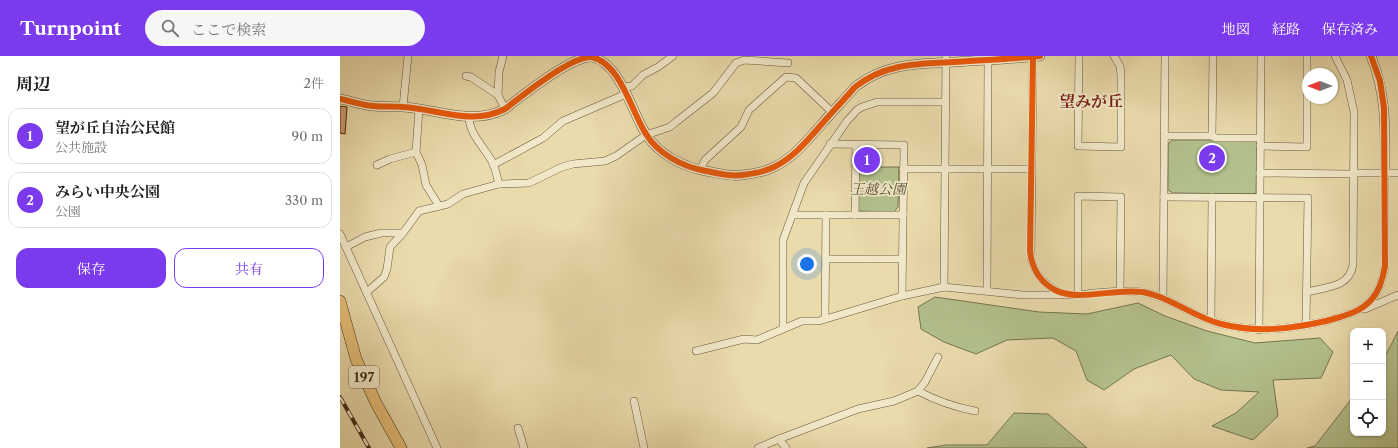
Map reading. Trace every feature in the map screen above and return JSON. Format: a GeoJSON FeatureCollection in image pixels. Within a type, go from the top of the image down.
{"type":"FeatureCollection","features":[{"type":"Feature","properties":{"kind":"highway","name":"197"},"geometry":{"type":"LineString","coordinates":[[340,301],[342,314],[356,358],[376,404],[402,448]]}},
{"type":"Feature","properties":{"kind":"street"},"geometry":{"type":"LineString","coordinates":[[403,107],[408,56]]}},
{"type":"Feature","properties":{"kind":"street"},"geometry":{"type":"LineString","coordinates":[[504,56],[499,72],[498,95],[505,109]]}},
{"type":"Feature","properties":{"kind":"street"},"geometry":{"type":"LineString","coordinates":[[494,164],[544,138],[563,122],[625,91],[644,75],[673,56]]}},
{"type":"Feature","properties":{"kind":"street"},"geometry":{"type":"LineString","coordinates":[[340,99],[371,106],[403,107],[469,117],[486,116],[505,109],[566,64],[579,58],[591,57],[612,69],[625,91],[646,135],[657,147],[685,165],[700,170],[741,176],[774,167],[796,153],[855,87],[875,74],[897,66],[946,59],[988,59],[1036,56],[1031,169],[1030,251],[1035,271],[1041,279],[1054,290],[1066,295]]}},
{"type":"Feature","properties":{"kind":"street"},"geometry":{"type":"LineString","coordinates":[[1079,56],[1078,146],[1121,147],[1121,75],[1120,66],[1114,56]]}},
{"type":"Feature","properties":{"kind":"street"},"geometry":{"type":"LineString","coordinates":[[1163,297],[1165,56]]}},
{"type":"Feature","properties":{"kind":"street"},"geometry":{"type":"LineString","coordinates":[[1212,136],[1213,56]]}},
{"type":"Feature","properties":{"kind":"street"},"geometry":{"type":"LineString","coordinates":[[1259,330],[1261,56]]}},
{"type":"Feature","properties":{"kind":"street"},"geometry":{"type":"LineString","coordinates":[[1260,146],[1307,147],[1307,56]]}},
{"type":"Feature","properties":{"kind":"street"},"geometry":{"type":"LineString","coordinates":[[1307,292],[1342,283],[1351,274],[1354,260],[1353,104],[1347,80],[1335,56]]}},
{"type":"Feature","properties":{"kind":"street"},"geometry":{"type":"LineString","coordinates":[[1358,311],[1372,300],[1377,293],[1385,266],[1385,125],[1383,94],[1371,56]]}},
{"type":"Feature","properties":{"kind":"street"},"geometry":{"type":"LineString","coordinates":[[944,288],[946,59]]}},
{"type":"Feature","properties":{"kind":"street"},"geometry":{"type":"LineString","coordinates":[[987,291],[988,59]]}},
{"type":"Feature","properties":{"kind":"street"},"geometry":{"type":"LineString","coordinates":[[367,292],[384,277],[388,269],[390,247],[403,233],[419,211],[448,204],[463,194],[499,184],[529,183],[562,167],[573,164],[605,161],[616,156],[646,135],[670,126],[713,93],[736,63],[744,60],[788,63]]}},
{"type":"Feature","properties":{"kind":"street"},"geometry":{"type":"LineString","coordinates":[[466,76],[471,77],[498,95]]}},
{"type":"Feature","properties":{"kind":"street"},"geometry":{"type":"LineString","coordinates":[[700,170],[705,160],[741,128],[749,110],[786,77],[796,78],[832,112]]}},
{"type":"Feature","properties":{"kind":"street"},"geometry":{"type":"LineString","coordinates":[[783,328],[783,240],[804,183],[847,120],[857,110],[867,104],[877,102],[946,102]]}},
{"type":"Feature","properties":{"kind":"street"},"geometry":{"type":"LineString","coordinates":[[419,109],[416,152],[422,165],[426,185],[439,206]]}},
{"type":"Feature","properties":{"kind":"street"},"geometry":{"type":"LineString","coordinates":[[469,117],[472,131],[494,164],[499,184]]}},
{"type":"Feature","properties":{"kind":"street"},"geometry":{"type":"LineString","coordinates":[[1164,136],[1260,138]]}},
{"type":"Feature","properties":{"kind":"street"},"geometry":{"type":"LineString","coordinates":[[830,144],[904,145],[902,296]]}},
{"type":"Feature","properties":{"kind":"street"},"geometry":{"type":"LineString","coordinates":[[855,215],[856,145]]}},
{"type":"Feature","properties":{"kind":"street"},"geometry":{"type":"LineString","coordinates":[[377,166],[390,159],[416,152]]}},
{"type":"Feature","properties":{"kind":"street"},"geometry":{"type":"LineString","coordinates":[[903,169],[1031,169]]}},
{"type":"Feature","properties":{"kind":"street"},"geometry":{"type":"LineString","coordinates":[[1260,173],[1398,173]]}},
{"type":"Feature","properties":{"kind":"street"},"geometry":{"type":"LineString","coordinates":[[1078,295],[1078,196],[1121,197],[1120,291]]}},
{"type":"Feature","properties":{"kind":"street"},"geometry":{"type":"LineString","coordinates":[[1164,196],[1308,198],[1306,326]]}},
{"type":"Feature","properties":{"kind":"street"},"geometry":{"type":"LineString","coordinates":[[1211,320],[1212,197]]}},
{"type":"Feature","properties":{"kind":"street"},"geometry":{"type":"LineString","coordinates":[[793,215],[903,215]]}},
{"type":"Feature","properties":{"kind":"street"},"geometry":{"type":"LineString","coordinates":[[825,319],[826,215]]}},
{"type":"Feature","properties":{"kind":"street"},"geometry":{"type":"LineString","coordinates":[[346,247],[365,237],[381,233],[403,233]]}},
{"type":"Feature","properties":{"kind":"street"},"geometry":{"type":"LineString","coordinates":[[340,234],[438,448]]}},
{"type":"Feature","properties":{"kind":"street"},"geometry":{"type":"LineString","coordinates":[[826,259],[902,259]]}},
{"type":"Feature","properties":{"kind":"street"},"geometry":{"type":"LineString","coordinates":[[696,351],[744,339],[757,340],[802,321],[825,319],[902,296],[944,288],[1023,295],[1078,295],[1120,291],[1144,292],[1163,297],[1211,320],[1235,327],[1259,330],[1286,329],[1306,326],[1347,316],[1398,295]]}},
{"type":"Feature","properties":{"kind":"street"},"geometry":{"type":"LineString","coordinates":[[758,448],[858,409],[894,402],[918,391],[925,382],[938,357]]}},
{"type":"Feature","properties":{"kind":"street"},"geometry":{"type":"LineString","coordinates":[[918,391],[938,402],[975,411]]}},
{"type":"Feature","properties":{"kind":"street"},"geometry":{"type":"LineString","coordinates":[[634,401],[644,448]]}},
{"type":"Feature","properties":{"kind":"street"},"geometry":{"type":"LineString","coordinates":[[518,428],[524,448]]}},
{"type":"Feature","properties":{"kind":"street"},"geometry":{"type":"LineString","coordinates":[[779,439],[786,448]]}},
{"type":"Feature","properties":{"kind":"green space"},"geometry":{"type":"Polygon","coordinates":[[[1172,140],[1257,140],[1256,194],[1173,193],[1168,190],[1168,144],[1172,140]]]}},
{"type":"Feature","properties":{"kind":"green space","name":"王越公園"},"geometry":{"type":"Polygon","coordinates":[[[858,167],[899,167],[898,207],[894,212],[858,211],[858,167]]]}},
{"type":"Feature","properties":{"kind":"green space"},"geometry":{"type":"Polygon","coordinates":[[[935,297],[1039,312],[1087,314],[1138,303],[1165,316],[1207,331],[1255,343],[1320,338],[1333,352],[1321,378],[1273,380],[1278,416],[1253,440],[1212,426],[1236,413],[1259,392],[1221,390],[1194,379],[1171,355],[1134,369],[1104,390],[1087,380],[1076,351],[1053,338],[1007,340],[976,354],[944,342],[921,329],[918,307],[935,297]]]}},
{"type":"Feature","properties":{"kind":"green space"},"geometry":{"type":"Polygon","coordinates":[[[1398,331],[1398,448],[1307,448],[1315,446],[1350,401],[1350,436],[1386,436],[1386,354],[1398,331]]]}},
{"type":"Feature","properties":{"kind":"green space"},"geometry":{"type":"Polygon","coordinates":[[[1014,413],[1048,414],[1087,448],[927,448],[946,445],[987,445],[1014,413]]]}},
{"type":"Feature","properties":{"kind":"building"},"geometry":{"type":"Polygon","coordinates":[[[340,106],[347,107],[345,134],[340,133],[340,106]]]}},
{"type":"Feature","properties":{"kind":"building"},"geometry":{"type":"Polygon","coordinates":[[[861,150],[865,150],[866,154],[876,153],[875,166],[861,166],[861,150]]]}},
{"type":"Feature","properties":{"kind":"railway"},"geometry":{"type":"LineString","coordinates":[[340,397],[369,448]]}},
{"type":"Feature","properties":{"kind":"cycle path"},"geometry":{"type":"LineString","coordinates":[[340,99],[365,105],[416,108],[455,115],[480,116],[493,114],[505,109],[560,69],[583,58],[592,57],[602,61],[618,78],[646,134],[657,148],[680,163],[697,169],[733,176],[766,170],[787,159],[805,143],[855,87],[878,73],[915,64],[1040,56]]}},
{"type":"Feature","properties":{"kind":"cycle path"},"geometry":{"type":"LineString","coordinates":[[1033,57],[1030,251],[1033,264],[1041,279],[1050,287],[1064,293],[1086,295],[1131,291],[1142,292],[1163,298],[1201,317],[1221,324],[1234,327],[1274,329],[1300,326],[1345,316],[1357,311],[1367,304],[1379,288],[1385,266],[1384,108],[1380,81],[1371,56]]}},
{"type":"Feature","properties":{"kind":"place","name":"みらい中央公園"},"geometry":{"type":"Point","coordinates":[1212,158]}},
{"type":"Feature","properties":{"kind":"place","name":"望が丘自治公民館"},"geometry":{"type":"Point","coordinates":[867,160]}},
{"type":"Feature","properties":{"kind":"district","name":"望みが丘"},"geometry":{"type":"Point","coordinates":[1091,101]}}]}
